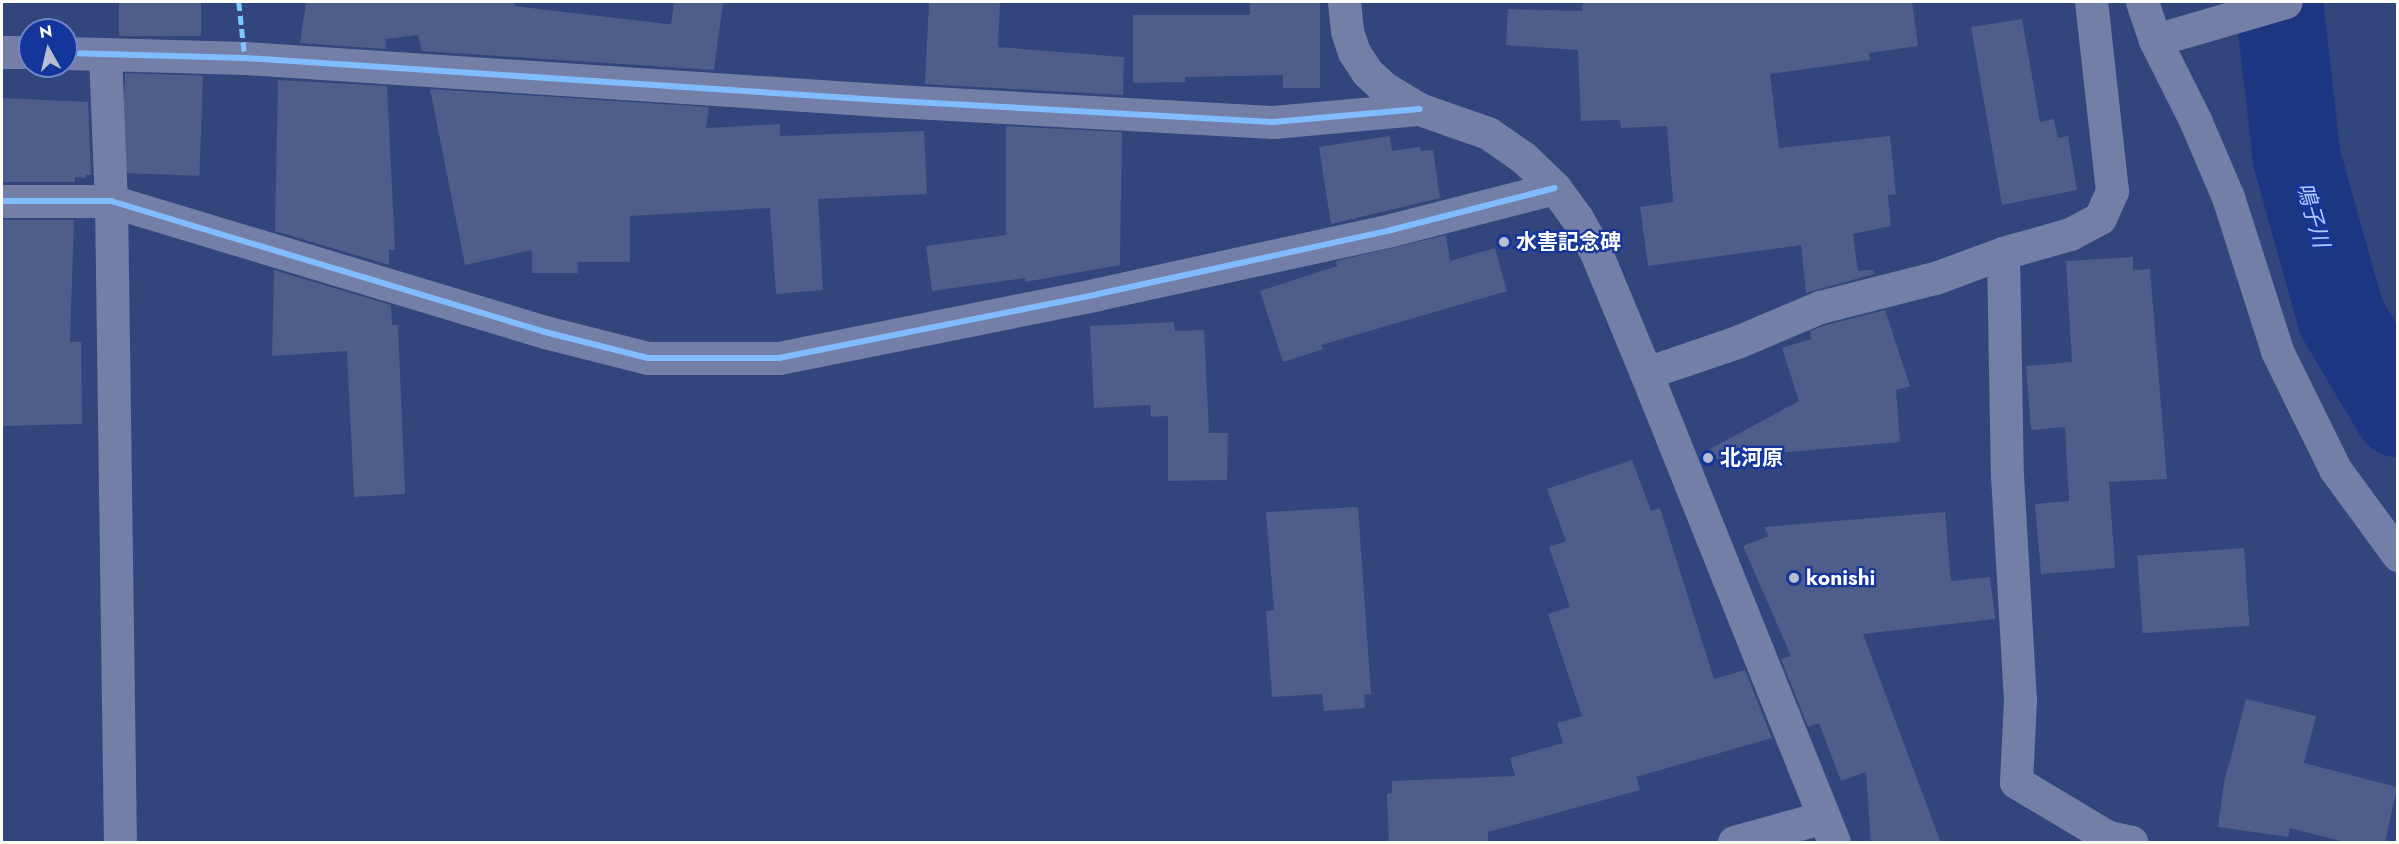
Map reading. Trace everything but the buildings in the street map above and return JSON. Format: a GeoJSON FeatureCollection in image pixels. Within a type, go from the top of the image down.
{"type":"FeatureCollection","features":[{"type":"Feature","properties":{"kind":"street"},"geometry":{"type":"LineString","coordinates":[[1344,2],[1347,31],[1354,52],[1367,72],[1383,87],[1419,109],[1488,133],[1524,158],[1555,188],[1577,218],[1595,250],[1829,830],[1734,843]]}},
{"type":"Feature","properties":{"kind":"street"},"geometry":{"type":"LineString","coordinates":[[1646,373],[1737,342],[1820,307],[1935,278],[2003,253],[2070,234],[2100,218],[2112,190],[2091,2]]}},
{"type":"Feature","properties":{"kind":"street"},"geometry":{"type":"LineString","coordinates":[[2142,2],[2170,36],[2195,120],[2228,197],[2277,351],[2335,469],[2397,555]]}},
{"type":"Feature","properties":{"kind":"street"},"geometry":{"type":"LineString","coordinates":[[2170,36],[2286,2]]}},
{"type":"Feature","properties":{"kind":"street"},"geometry":{"type":"LineString","coordinates":[[2,52],[18,52]]}},
{"type":"Feature","properties":{"kind":"street"},"geometry":{"type":"LineString","coordinates":[[78,53],[245,58],[908,102],[1273,122],[1419,109]]}},
{"type":"Feature","properties":{"kind":"street"},"geometry":{"type":"LineString","coordinates":[[105,54],[111,201],[120,843]]}},
{"type":"Feature","properties":{"kind":"street"},"geometry":{"type":"LineString","coordinates":[[2,201],[111,201],[545,332],[648,358],[779,358],[1098,294],[1391,230],[1555,188]]}},
{"type":"Feature","properties":{"kind":"street"},"geometry":{"type":"LineString","coordinates":[[2003,253],[2007,475],[2020,700],[2016,782],[2108,837],[2131,843]]}},
{"type":"Feature","properties":{"kind":"waterway","name":"鳴子川"},"geometry":{"type":"LineString","coordinates":[[2279,2],[2297,159],[2341,317],[2398,413]]}},
{"type":"Feature","properties":{"kind":"marked path"},"geometry":{"type":"LineString","coordinates":[[239,2],[245,58]]}},
{"type":"Feature","properties":{"kind":"cycle path"},"geometry":{"type":"LineString","coordinates":[[78,53],[245,58],[896,101],[1273,122],[1419,109]]}},
{"type":"Feature","properties":{"kind":"cycle path"},"geometry":{"type":"LineString","coordinates":[[2,201],[111,201],[545,332],[648,358],[779,358],[1098,294],[1391,230],[1555,188]]}},
{"type":"Feature","properties":{"kind":"place","name":"水害記念碑"},"geometry":{"type":"Point","coordinates":[1504,242]}},
{"type":"Feature","properties":{"kind":"place","name":"北河原"},"geometry":{"type":"Point","coordinates":[1708,458]}},
{"type":"Feature","properties":{"kind":"place","name":"konishi"},"geometry":{"type":"Point","coordinates":[1794,578]}}]}
